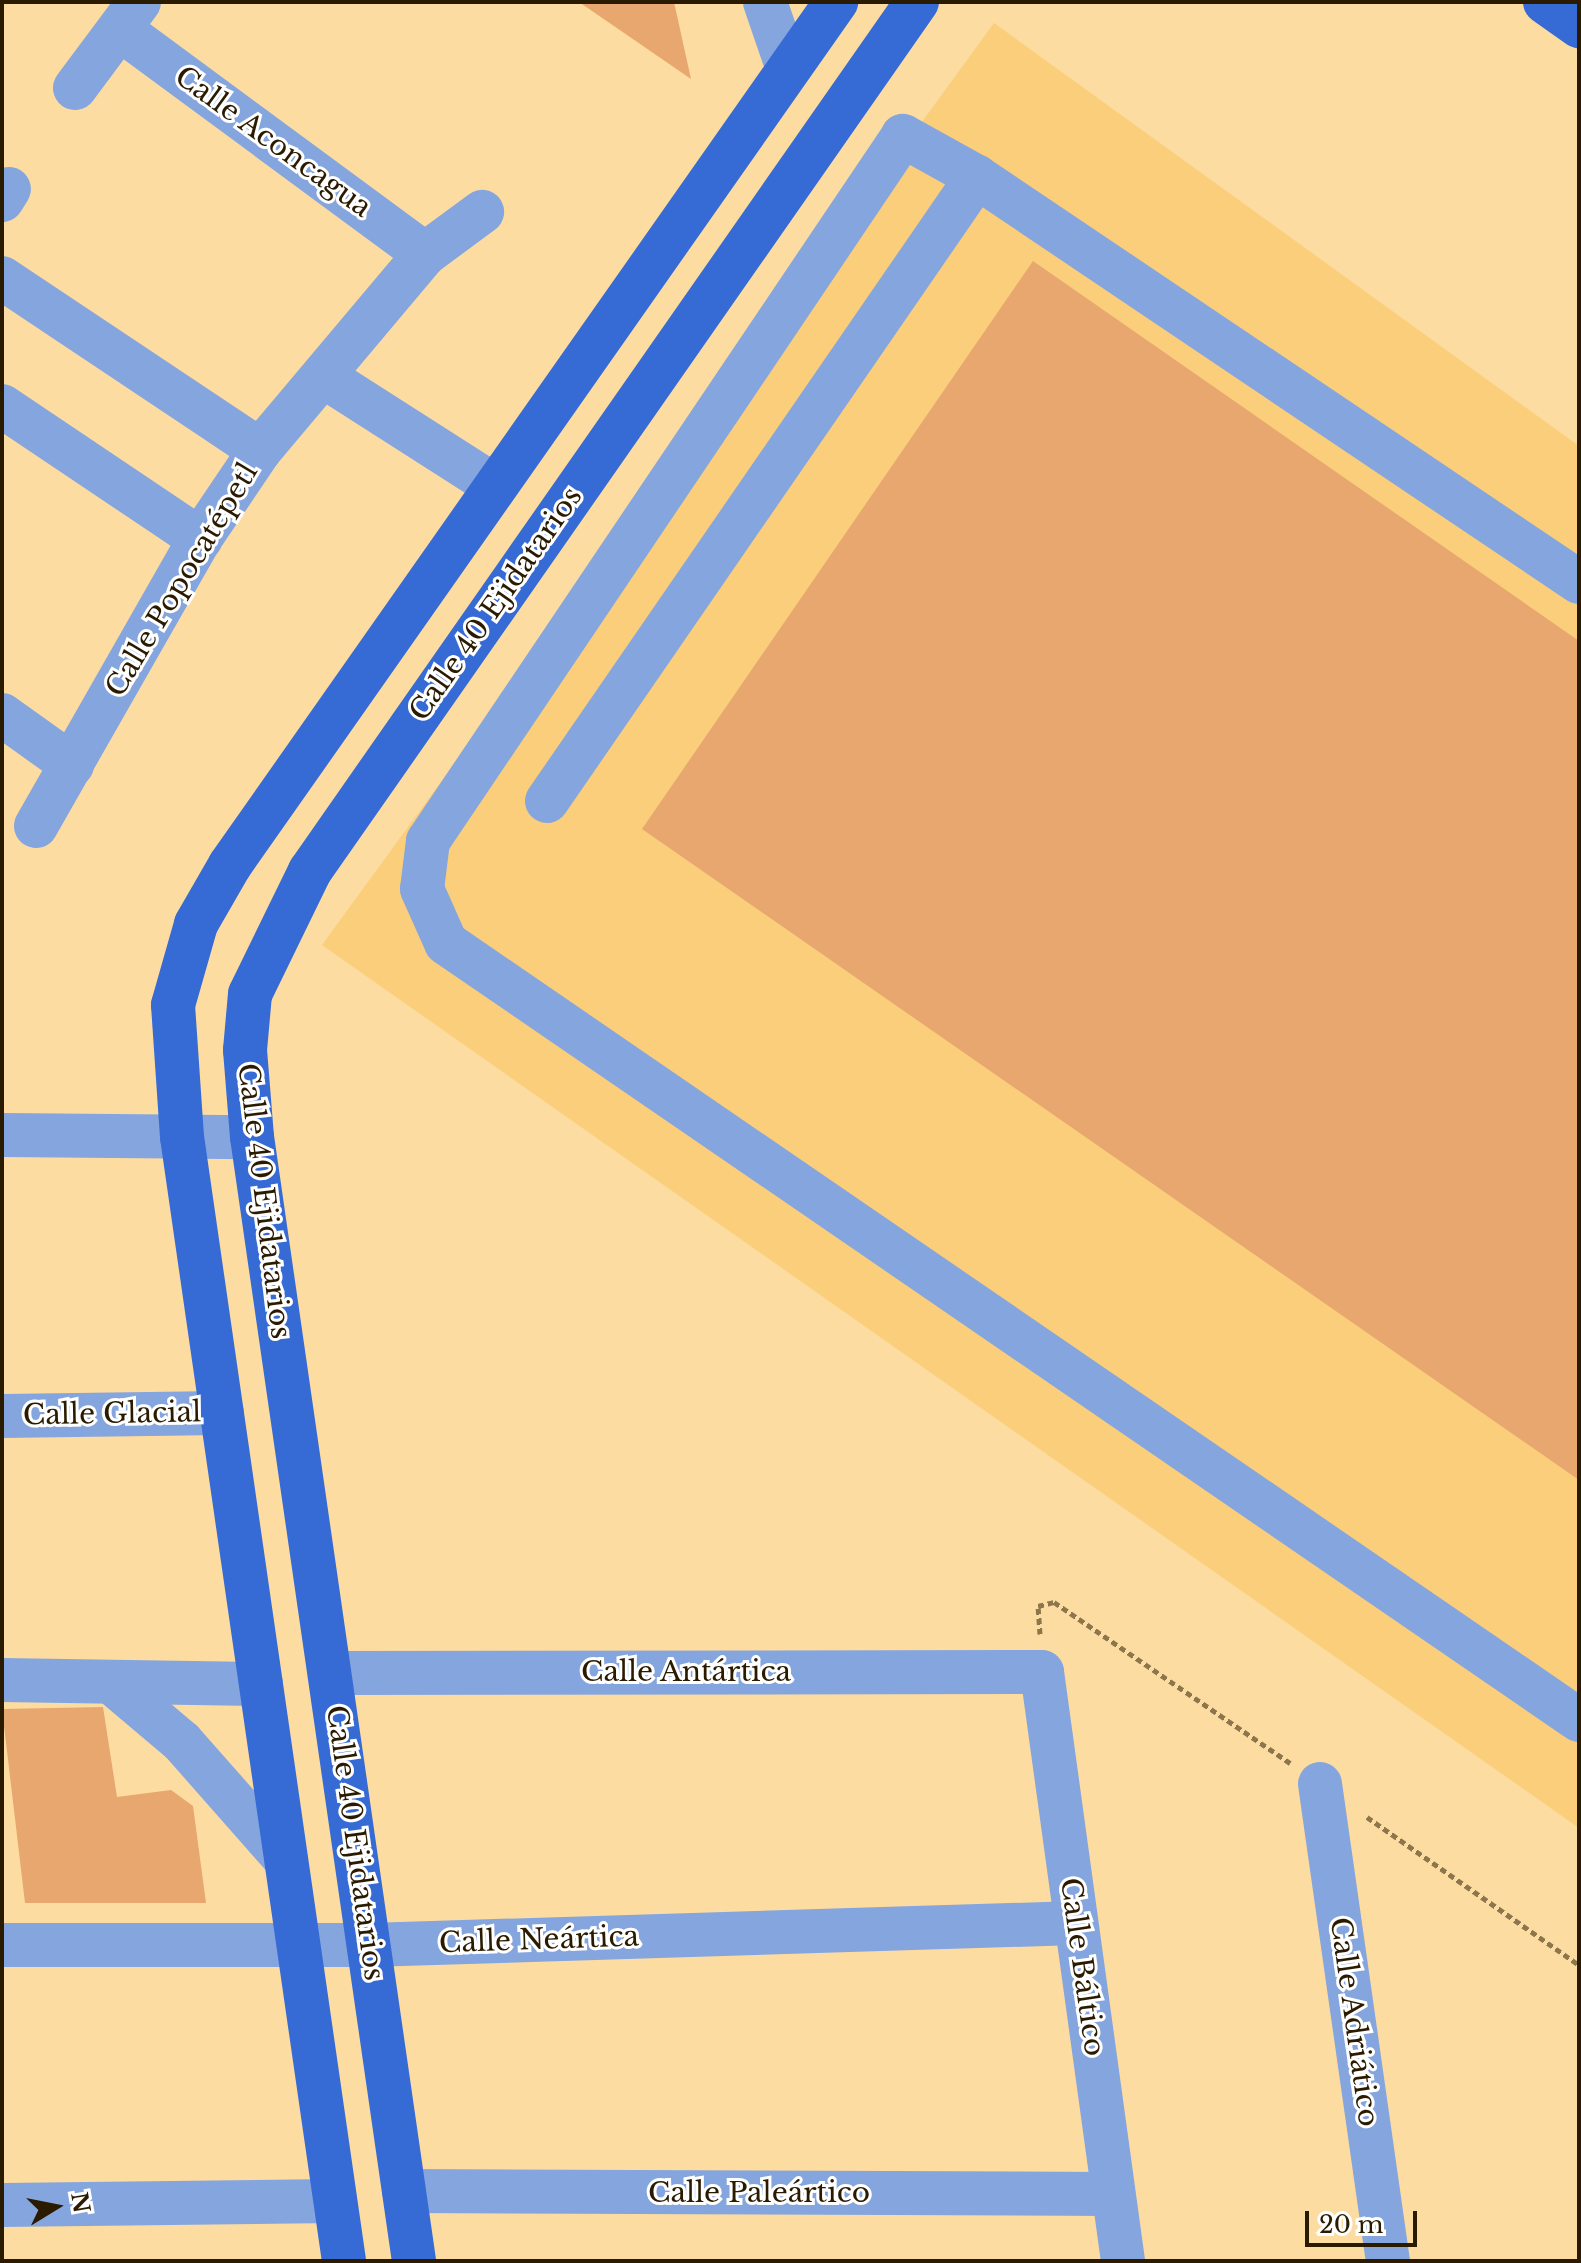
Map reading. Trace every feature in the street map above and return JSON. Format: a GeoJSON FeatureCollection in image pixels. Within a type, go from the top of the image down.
{"type":"FeatureCollection","features":[{"type":"Feature","properties":{"kind":"main road"},"geometry":{"type":"LineString","coordinates":[[344,2261],[182,1137],[173,1005],[196,924],[492,484],[836,2]]}},
{"type":"Feature","properties":{"kind":"main road","name":"Calle 40 Ejidatarios"},"geometry":{"type":"LineString","coordinates":[[414,2261],[252,1137],[245,1050],[250,994],[310,871],[917,2]]}},
{"type":"Feature","properties":{"kind":"main road"},"geometry":{"type":"LineString","coordinates":[[1545,2],[1579,26]]}},
{"type":"Feature","properties":{"kind":"street"},"geometry":{"type":"LineString","coordinates":[[765,2],[788,69]]}},
{"type":"Feature","properties":{"kind":"street"},"geometry":{"type":"LineString","coordinates":[[75,88],[130,16]]}},
{"type":"Feature","properties":{"kind":"street","name":"Calle Aconcagua"},"geometry":{"type":"LineString","coordinates":[[130,16],[425,254]]}},
{"type":"Feature","properties":{"kind":"street"},"geometry":{"type":"LineString","coordinates":[[1579,582],[977,177],[903,136],[428,841],[422,889],[430,917],[446,943],[1579,1720]]}},
{"type":"Feature","properties":{"kind":"street"},"geometry":{"type":"LineString","coordinates":[[547,801],[977,177]]}},
{"type":"Feature","properties":{"kind":"street","name":"Calle Popocatépetl"},"geometry":{"type":"LineString","coordinates":[[36,826],[200,539],[260,450],[425,254],[482,212]]}},
{"type":"Feature","properties":{"kind":"street"},"geometry":{"type":"LineString","coordinates":[[2,278],[260,450]]}},
{"type":"Feature","properties":{"kind":"street"},"geometry":{"type":"LineString","coordinates":[[323,376],[492,484]]}},
{"type":"Feature","properties":{"kind":"street"},"geometry":{"type":"LineString","coordinates":[[2,406],[200,539]]}},
{"type":"Feature","properties":{"kind":"street"},"geometry":{"type":"LineString","coordinates":[[2,715],[72,765]]}},
{"type":"Feature","properties":{"kind":"street"},"geometry":{"type":"LineString","coordinates":[[2,1135],[252,1137]]}},
{"type":"Feature","properties":{"kind":"street","name":"Calle Glacial"},"geometry":{"type":"LineString","coordinates":[[2,1416],[222,1413]]}},
{"type":"Feature","properties":{"kind":"street","name":"Calle Antártica"},"geometry":{"type":"LineString","coordinates":[[331,1673],[1042,1672]]}},
{"type":"Feature","properties":{"kind":"street","name":"Calle Báltico"},"geometry":{"type":"LineString","coordinates":[[1042,1672],[1123,2261]]}},
{"type":"Feature","properties":{"kind":"street"},"geometry":{"type":"LineString","coordinates":[[2,1680],[261,1684]]}},
{"type":"Feature","properties":{"kind":"street"},"geometry":{"type":"LineString","coordinates":[[111,1682],[182,1742],[286,1860]]}},
{"type":"Feature","properties":{"kind":"street","name":"Calle Adriático"},"geometry":{"type":"LineString","coordinates":[[1320,1784],[1388,2261]]}},
{"type":"Feature","properties":{"kind":"street","name":"Calle Neártica"},"geometry":{"type":"LineString","coordinates":[[2,1945],[369,1945],[1076,1923]]}},
{"type":"Feature","properties":{"kind":"street","name":"Calle Paleártico"},"geometry":{"type":"LineString","coordinates":[[404,2191],[1113,2194]]}},
{"type":"Feature","properties":{"kind":"street"},"geometry":{"type":"LineString","coordinates":[[2,2205],[335,2201]]}},
{"type":"Feature","properties":{"kind":"shaded area"},"geometry":{"type":"Polygon","coordinates":[[[994,23],[1579,446],[1579,1828],[322,945],[994,23]]]}},
{"type":"Feature","properties":{"kind":"building"},"geometry":{"type":"Polygon","coordinates":[[[579,2],[674,2],[691,79],[579,2]]]}},
{"type":"Feature","properties":{"kind":"building"},"geometry":{"type":"Polygon","coordinates":[[[1033,261],[1579,641],[1579,1480],[642,829],[1033,261]]]}},
{"type":"Feature","properties":{"kind":"building"},"geometry":{"type":"Polygon","coordinates":[[[103,1707],[117,1797],[171,1790],[193,1806],[206,1903],[25,1903],[2,1709],[103,1707]]]}}]}
